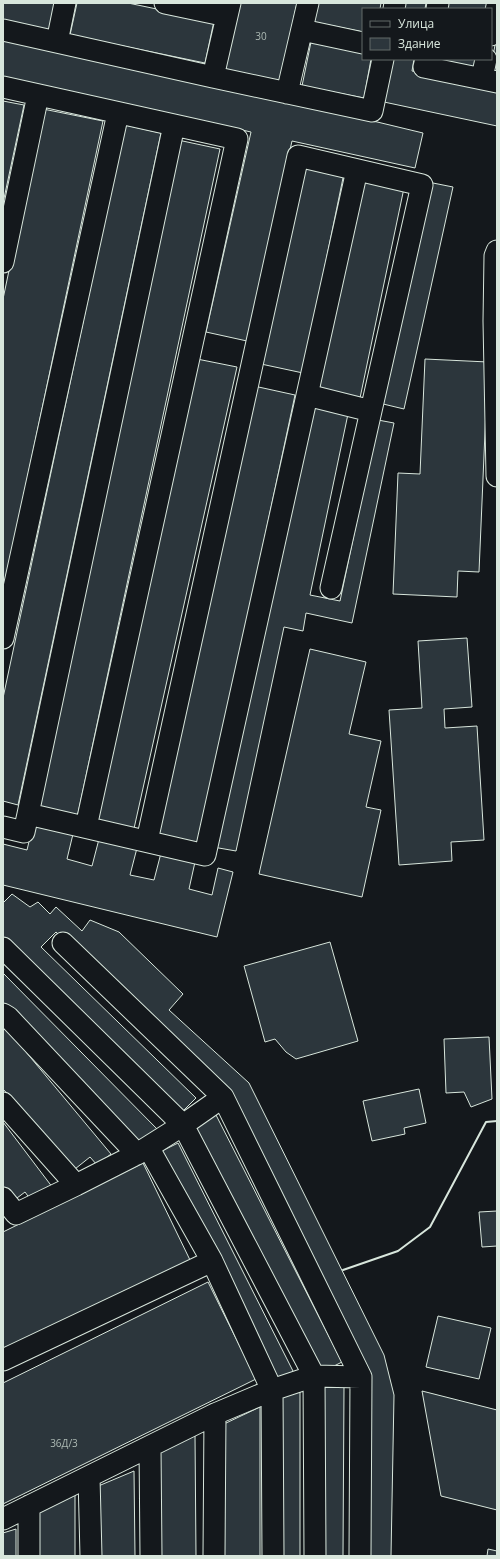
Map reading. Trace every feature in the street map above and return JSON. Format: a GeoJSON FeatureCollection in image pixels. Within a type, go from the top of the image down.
{"type":"FeatureCollection","features":[{"type":"Feature","properties":{"kind":"lane"},"geometry":{"type":"LineString","coordinates":[[57,42],[65,3]]}},
{"type":"Feature","properties":{"kind":"lane"},"geometry":{"type":"LineString","coordinates":[[165,3],[228,10],[213,77]]}},
{"type":"Feature","properties":{"kind":"lane"},"geometry":{"type":"LineString","coordinates":[[287,93],[308,3]]}},
{"type":"Feature","properties":{"kind":"lane"},"geometry":{"type":"LineString","coordinates":[[492,30],[497,6]]}},
{"type":"Feature","properties":{"kind":"lane"},"geometry":{"type":"LineString","coordinates":[[3,30],[372,111],[383,60]]}},
{"type":"Feature","properties":{"kind":"lane"},"geometry":{"type":"LineString","coordinates":[[302,30],[362,43]]}},
{"type":"Feature","properties":{"kind":"lane"},"geometry":{"type":"LineString","coordinates":[[426,60],[424,67],[488,73]]}},
{"type":"Feature","properties":{"kind":"lane"},"geometry":{"type":"LineString","coordinates":[[3,87],[237,139],[86,827]]}},
{"type":"Feature","properties":{"kind":"lane"},"geometry":{"type":"LineString","coordinates":[[3,262],[38,95]]}},
{"type":"Feature","properties":{"kind":"lane"},"geometry":{"type":"LineString","coordinates":[[3,638],[118,113]]}},
{"type":"Feature","properties":{"kind":"lane"},"geometry":{"type":"LineString","coordinates":[[3,827],[24,832],[174,125]]}},
{"type":"Feature","properties":{"kind":"lane"},"geometry":{"type":"LineString","coordinates":[[146,841],[298,156],[422,185],[331,588]]}},
{"type":"Feature","properties":{"kind":"lane"},"geometry":{"type":"LineString","coordinates":[[28,814],[205,855],[357,170]]}},
{"type":"Feature","properties":{"kind":"lane"},"geometry":{"type":"LineString","coordinates":[[497,251],[495,256],[494,321],[497,476]]}},
{"type":"Feature","properties":{"kind":"lane"},"geometry":{"type":"LineString","coordinates":[[307,395],[371,411]]}},
{"type":"Feature","properties":{"kind":"lane"},"geometry":{"type":"LineString","coordinates":[[63,943],[223,1097],[360,1377],[360,1556]]}},
{"type":"Feature","properties":{"kind":"lane"},"geometry":{"type":"LineString","coordinates":[[3,948],[184,1125],[314,1376],[315,1556]]}},
{"type":"Feature","properties":{"kind":"lane"},"geometry":{"type":"LineString","coordinates":[[3,1014],[8,1017],[142,1150],[212,1261],[272,1390],[273,1556]]}},
{"type":"Feature","properties":{"kind":"lane"},"geometry":{"type":"LineString","coordinates":[[3,1198],[9,1218],[142,1150],[184,1125],[223,1097]]}},
{"type":"Feature","properties":{"kind":"lane"},"geometry":{"type":"LineString","coordinates":[[3,1103],[76,1185]]}},
{"type":"Feature","properties":{"kind":"lane"},"geometry":{"type":"LineString","coordinates":[[3,1360],[212,1261]]}},
{"type":"Feature","properties":{"kind":"lane"},"geometry":{"type":"LineString","coordinates":[[3,1519],[215,1414],[272,1390],[314,1376],[360,1377]]}},
{"type":"Feature","properties":{"kind":"lane"},"geometry":{"type":"LineString","coordinates":[[214,1556],[215,1414]]}},
{"type":"Feature","properties":{"kind":"lane"},"geometry":{"type":"LineString","coordinates":[[150,1447],[152,1556]]}},
{"type":"Feature","properties":{"kind":"lane"},"geometry":{"type":"LineString","coordinates":[[89,1477],[91,1556]]}},
{"type":"Feature","properties":{"kind":"lane"},"geometry":{"type":"LineString","coordinates":[[29,1506],[29,1556]]}},
{"type":"Feature","properties":{"kind":"building"},"geometry":{"type":"Polygon","coordinates":[[[3,3],[55,3],[49,31],[3,21],[3,3]]]}},
{"type":"Feature","properties":{"kind":"building"},"geometry":{"type":"Polygon","coordinates":[[[77,3],[128,3],[214,21],[205,63],[70,35],[77,3]]]}},
{"type":"Feature","properties":{"kind":"building"},"geometry":{"type":"Polygon","coordinates":[[[239,3],[297,3],[280,81],[224,69],[239,3]]]}},
{"type":"Feature","properties":{"kind":"building"},"geometry":{"type":"Polygon","coordinates":[[[318,3],[381,3],[380,8],[362,8],[362,32],[314,22],[318,3]]]}},
{"type":"Feature","properties":{"kind":"building"},"geometry":{"type":"Polygon","coordinates":[[[405,3],[426,3],[425,8],[404,8],[405,3]]]}},
{"type":"Feature","properties":{"kind":"building"},"geometry":{"type":"Polygon","coordinates":[[[447,3],[490,3],[488,8],[446,8],[447,3]]]}},
{"type":"Feature","properties":{"kind":"building"},"geometry":{"type":"Polygon","coordinates":[[[3,32],[423,133],[415,168],[292,141],[247,341],[206,332],[251,132],[3,77],[3,32]]]}},
{"type":"Feature","properties":{"kind":"building"},"geometry":{"type":"Polygon","coordinates":[[[497,35],[497,73],[490,71],[497,35]]]}},
{"type":"Feature","properties":{"kind":"building"},"geometry":{"type":"Polygon","coordinates":[[[311,42],[362,52],[362,60],[371,60],[364,98],[302,86],[311,42]]]}},
{"type":"Feature","properties":{"kind":"building"},"geometry":{"type":"Polygon","coordinates":[[[393,60],[414,60],[412,71],[497,88],[497,126],[384,102],[393,60]]]}},
{"type":"Feature","properties":{"kind":"building"},"geometry":{"type":"Polygon","coordinates":[[[438,60],[478,60],[475,72],[438,60]]]}},
{"type":"Feature","properties":{"kind":"building"},"geometry":{"type":"Polygon","coordinates":[[[3,101],[24,105],[3,203],[3,101]]]}},
{"type":"Feature","properties":{"kind":"building"},"geometry":{"type":"Polygon","coordinates":[[[43,109],[103,121],[3,593],[3,299],[43,109]]]}},
{"type":"Feature","properties":{"kind":"building"},"geometry":{"type":"Polygon","coordinates":[[[125,125],[161,133],[18,805],[3,801],[3,698],[125,125]]]}},
{"type":"Feature","properties":{"kind":"building"},"geometry":{"type":"Polygon","coordinates":[[[178,140],[220,149],[77,818],[36,809],[178,140]]]}},
{"type":"Feature","properties":{"kind":"building"},"geometry":{"type":"Polygon","coordinates":[[[303,165],[344,173],[303,373],[261,364],[303,165]]]}},
{"type":"Feature","properties":{"kind":"building"},"geometry":{"type":"Polygon","coordinates":[[[362,179],[404,188],[360,398],[317,389],[362,179]]]}},
{"type":"Feature","properties":{"kind":"building"},"geometry":{"type":"Polygon","coordinates":[[[428,182],[453,187],[404,409],[379,403],[428,182]]]}},
{"type":"Feature","properties":{"kind":"building"},"geometry":{"type":"Polygon","coordinates":[[[197,359],[237,367],[133,833],[93,825],[197,359]]]}},
{"type":"Feature","properties":{"kind":"building"},"geometry":{"type":"Polygon","coordinates":[[[425,359],[488,362],[479,572],[458,571],[457,597],[393,594],[398,473],[420,474],[425,359]]]}},
{"type":"Feature","properties":{"kind":"building"},"geometry":{"type":"Polygon","coordinates":[[[254,386],[295,395],[199,846],[157,837],[254,386]]]}},
{"type":"Feature","properties":{"kind":"building"},"geometry":{"type":"Polygon","coordinates":[[[307,406],[348,414],[310,595],[340,601],[378,420],[394,423],[352,623],[306,613],[303,631],[284,627],[236,851],[213,847],[307,406]]]}},
{"type":"Feature","properties":{"kind":"building"},"geometry":{"type":"Polygon","coordinates":[[[467,638],[472,707],[444,709],[445,728],[477,726],[484,840],[451,842],[452,861],[399,865],[389,710],[422,708],[418,641],[467,638]]]}},
{"type":"Feature","properties":{"kind":"building"},"geometry":{"type":"Polygon","coordinates":[[[310,649],[366,662],[349,734],[381,741],[366,807],[381,810],[362,897],[259,874],[310,649]]]}},
{"type":"Feature","properties":{"kind":"building"},"geometry":{"type":"Polygon","coordinates":[[[33,825],[73,834],[67,859],[92,866],[99,839],[137,848],[130,875],[154,880],[161,853],[195,862],[189,889],[212,895],[218,868],[233,872],[217,937],[3,885],[3,844],[27,850],[33,825]]]}},
{"type":"Feature","properties":{"kind":"building"},"geometry":{"type":"Polygon","coordinates":[[[12,894],[30,907],[38,902],[50,914],[56,907],[82,931],[90,920],[119,932],[183,994],[169,1010],[249,1083],[384,1355],[394,1395],[391,1556],[367,1556],[368,1400],[228,1098],[56,932],[41,947],[196,1098],[180,1114],[3,941],[3,903],[12,894]]]}},
{"type":"Feature","properties":{"kind":"building"},"geometry":{"type":"Polygon","coordinates":[[[330,942],[358,1041],[296,1059],[286,1052],[275,1039],[265,1042],[244,966],[330,942]]]}},
{"type":"Feature","properties":{"kind":"building"},"geometry":{"type":"Polygon","coordinates":[[[3,973],[160,1132],[142,1147],[3,1008],[3,973]]]}},
{"type":"Feature","properties":{"kind":"building"},"geometry":{"type":"Polygon","coordinates":[[[6,1028],[111,1154],[97,1165],[90,1157],[75,1169],[3,1089],[3,1031],[6,1028]]]}},
{"type":"Feature","properties":{"kind":"building"},"geometry":{"type":"Polygon","coordinates":[[[489,1037],[492,1099],[471,1107],[464,1092],[446,1093],[444,1039],[489,1037]]]}},
{"type":"Feature","properties":{"kind":"building"},"geometry":{"type":"Polygon","coordinates":[[[419,1089],[426,1123],[404,1128],[405,1134],[372,1141],[363,1101],[419,1089]]]}},
{"type":"Feature","properties":{"kind":"building"},"geometry":{"type":"Polygon","coordinates":[[[216,1115],[342,1362],[318,1374],[192,1127],[216,1115]]]}},
{"type":"Feature","properties":{"kind":"building"},"geometry":{"type":"Polygon","coordinates":[[[3,1122],[53,1188],[33,1203],[25,1192],[13,1201],[3,1187],[3,1122]]]}},
{"type":"Feature","properties":{"kind":"building"},"geometry":{"type":"Polygon","coordinates":[[[178,1143],[295,1375],[277,1384],[160,1152],[178,1143]]]}},
{"type":"Feature","properties":{"kind":"building"},"geometry":{"type":"Polygon","coordinates":[[[143,1163],[190,1260],[3,1352],[3,1232],[143,1163]]]}},
{"type":"Feature","properties":{"kind":"building"},"geometry":{"type":"Polygon","coordinates":[[[497,1211],[497,1246],[482,1247],[479,1212],[497,1211]]]}},
{"type":"Feature","properties":{"kind":"building"},"geometry":{"type":"Polygon","coordinates":[[[208,1282],[256,1379],[3,1504],[3,1383],[208,1282]]]}},
{"type":"Feature","properties":{"kind":"building"},"geometry":{"type":"Polygon","coordinates":[[[438,1316],[491,1328],[479,1379],[426,1367],[438,1316]]]}},
{"type":"Feature","properties":{"kind":"building"},"geometry":{"type":"Polygon","coordinates":[[[322,1387],[344,1387],[343,1556],[321,1556],[322,1387]]]}},
{"type":"Feature","properties":{"kind":"building"},"geometry":{"type":"Polygon","coordinates":[[[281,1389],[300,1389],[300,1556],[281,1556],[281,1389]]]}},
{"type":"Feature","properties":{"kind":"building"},"geometry":{"type":"Polygon","coordinates":[[[422,1391],[497,1410],[497,1510],[441,1496],[422,1391]]]}},
{"type":"Feature","properties":{"kind":"building"},"geometry":{"type":"Polygon","coordinates":[[[260,1407],[260,1556],[223,1556],[224,1424],[260,1407]]]}},
{"type":"Feature","properties":{"kind":"building"},"geometry":{"type":"Polygon","coordinates":[[[195,1434],[196,1556],[160,1556],[159,1450],[195,1434]]]}},
{"type":"Feature","properties":{"kind":"building"},"geometry":{"type":"Polygon","coordinates":[[[134,1471],[135,1556],[97,1556],[96,1487],[134,1471]]]}},
{"type":"Feature","properties":{"kind":"building"},"geometry":{"type":"Polygon","coordinates":[[[75,1493],[75,1556],[36,1556],[36,1510],[75,1493]]]}},
{"type":"Feature","properties":{"kind":"building"},"geometry":{"type":"Polygon","coordinates":[[[16,1529],[16,1556],[3,1556],[3,1533],[16,1529]]]}},
{"type":"Feature","properties":{"kind":"building"},"geometry":{"type":"Polygon","coordinates":[[[488,1549],[497,1551],[497,1556],[487,1556],[488,1549]]]}},
{"type":"Feature","properties":{"kind":"wall"},"geometry":{"type":"LineString","coordinates":[[343,1270],[398,1251],[430,1227],[486,1122],[497,1121]]}}]}
